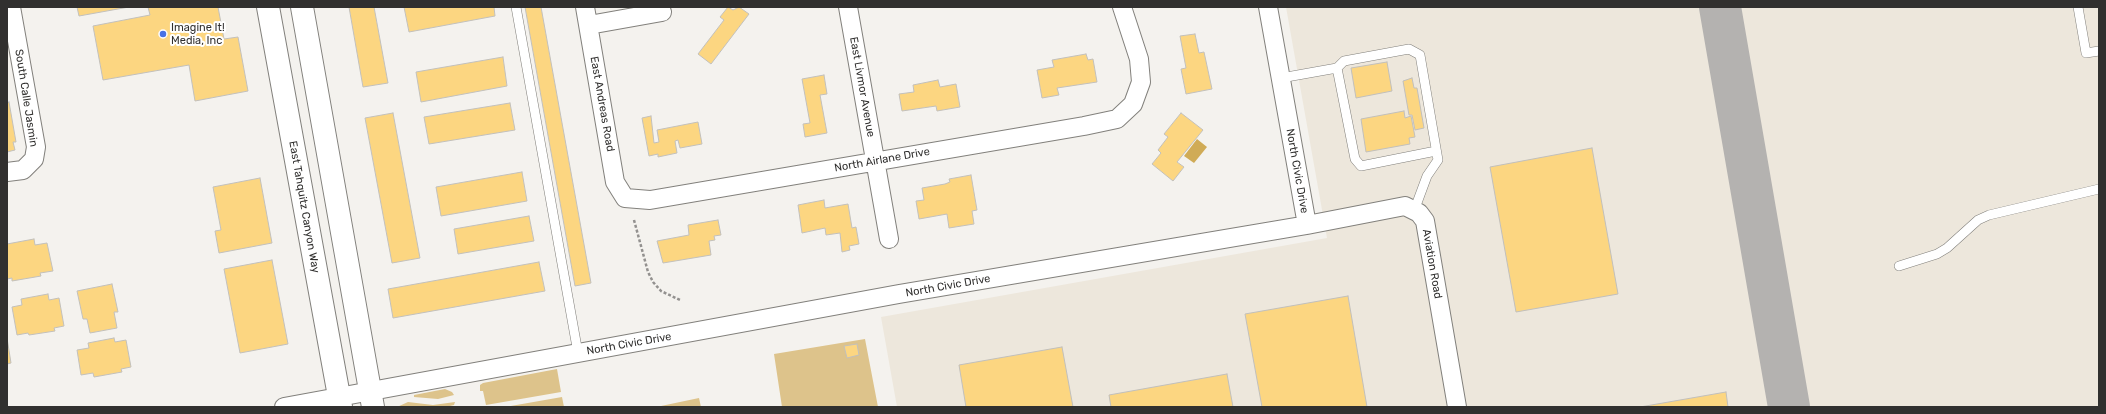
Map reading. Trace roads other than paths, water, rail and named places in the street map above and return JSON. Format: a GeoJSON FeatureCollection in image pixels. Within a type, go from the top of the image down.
{"type":"FeatureCollection","features":[{"type":"Feature","properties":{"kind":"main road","name":"East Tahquitz Canyon Way"},"geometry":{"type":"LineString","coordinates":[[268,7],[340,402]]}},
{"type":"Feature","properties":{"kind":"main road"},"geometry":{"type":"LineString","coordinates":[[302,7],[372,399]]}},
{"type":"Feature","properties":{"kind":"street","name":"South Calle Jasmin"},"geometry":{"type":"LineString","coordinates":[[7,172],[23,170],[34,159],[36,147],[11,7]]}},
{"type":"Feature","properties":{"kind":"street","name":"East Andreas Road"},"geometry":{"type":"LineString","coordinates":[[586,7],[615,182],[625,198]]}},
{"type":"Feature","properties":{"kind":"street","name":"East Livmor Avenue"},"geometry":{"type":"LineString","coordinates":[[848,7],[889,239]]}},
{"type":"Feature","properties":{"kind":"street","name":"North Airlane Drive"},"geometry":{"type":"LineString","coordinates":[[625,198],[650,200],[1084,126],[1117,118],[1133,104],[1141,82],[1139,59],[1122,7]]}},
{"type":"Feature","properties":{"kind":"street","name":"North Civic Drive"},"geometry":{"type":"LineString","coordinates":[[284,407],[372,399],[578,353],[907,293],[1307,225],[1268,7]]}},
{"type":"Feature","properties":{"kind":"street"},"geometry":{"type":"LineString","coordinates":[[588,24],[662,12]]}},
{"type":"Feature","properties":{"kind":"street"},"geometry":{"type":"LineString","coordinates":[[1307,225],[1406,206],[1414,211]]}},
{"type":"Feature","properties":{"kind":"street","name":"Aviation Road"},"geometry":{"type":"LineString","coordinates":[[1414,211],[1419,213],[1425,221],[1457,407]]}},
{"type":"Feature","properties":{"kind":"lane"},"geometry":{"type":"LineString","coordinates":[[516,7],[578,353]]}},
{"type":"Feature","properties":{"kind":"lane"},"geometry":{"type":"LineString","coordinates":[[2078,7],[2086,53],[2099,51]]}},
{"type":"Feature","properties":{"kind":"lane"},"geometry":{"type":"LineString","coordinates":[[1281,78],[1337,68],[1344,61],[1409,49],[1420,55],[1438,160],[1428,176],[1414,211]]}},
{"type":"Feature","properties":{"kind":"lane"},"geometry":{"type":"LineString","coordinates":[[1337,68],[1355,160],[1361,166],[1436,151]]}},
{"type":"Feature","properties":{"kind":"lane"},"geometry":{"type":"LineString","coordinates":[[1899,266],[1937,254],[1947,248],[1978,220],[1989,215],[2099,190]]}},
{"type":"Feature","properties":{"kind":"place","name":"Imagine It! Media, Inc"},"geometry":{"type":"Point","coordinates":[163,34]}}]}
